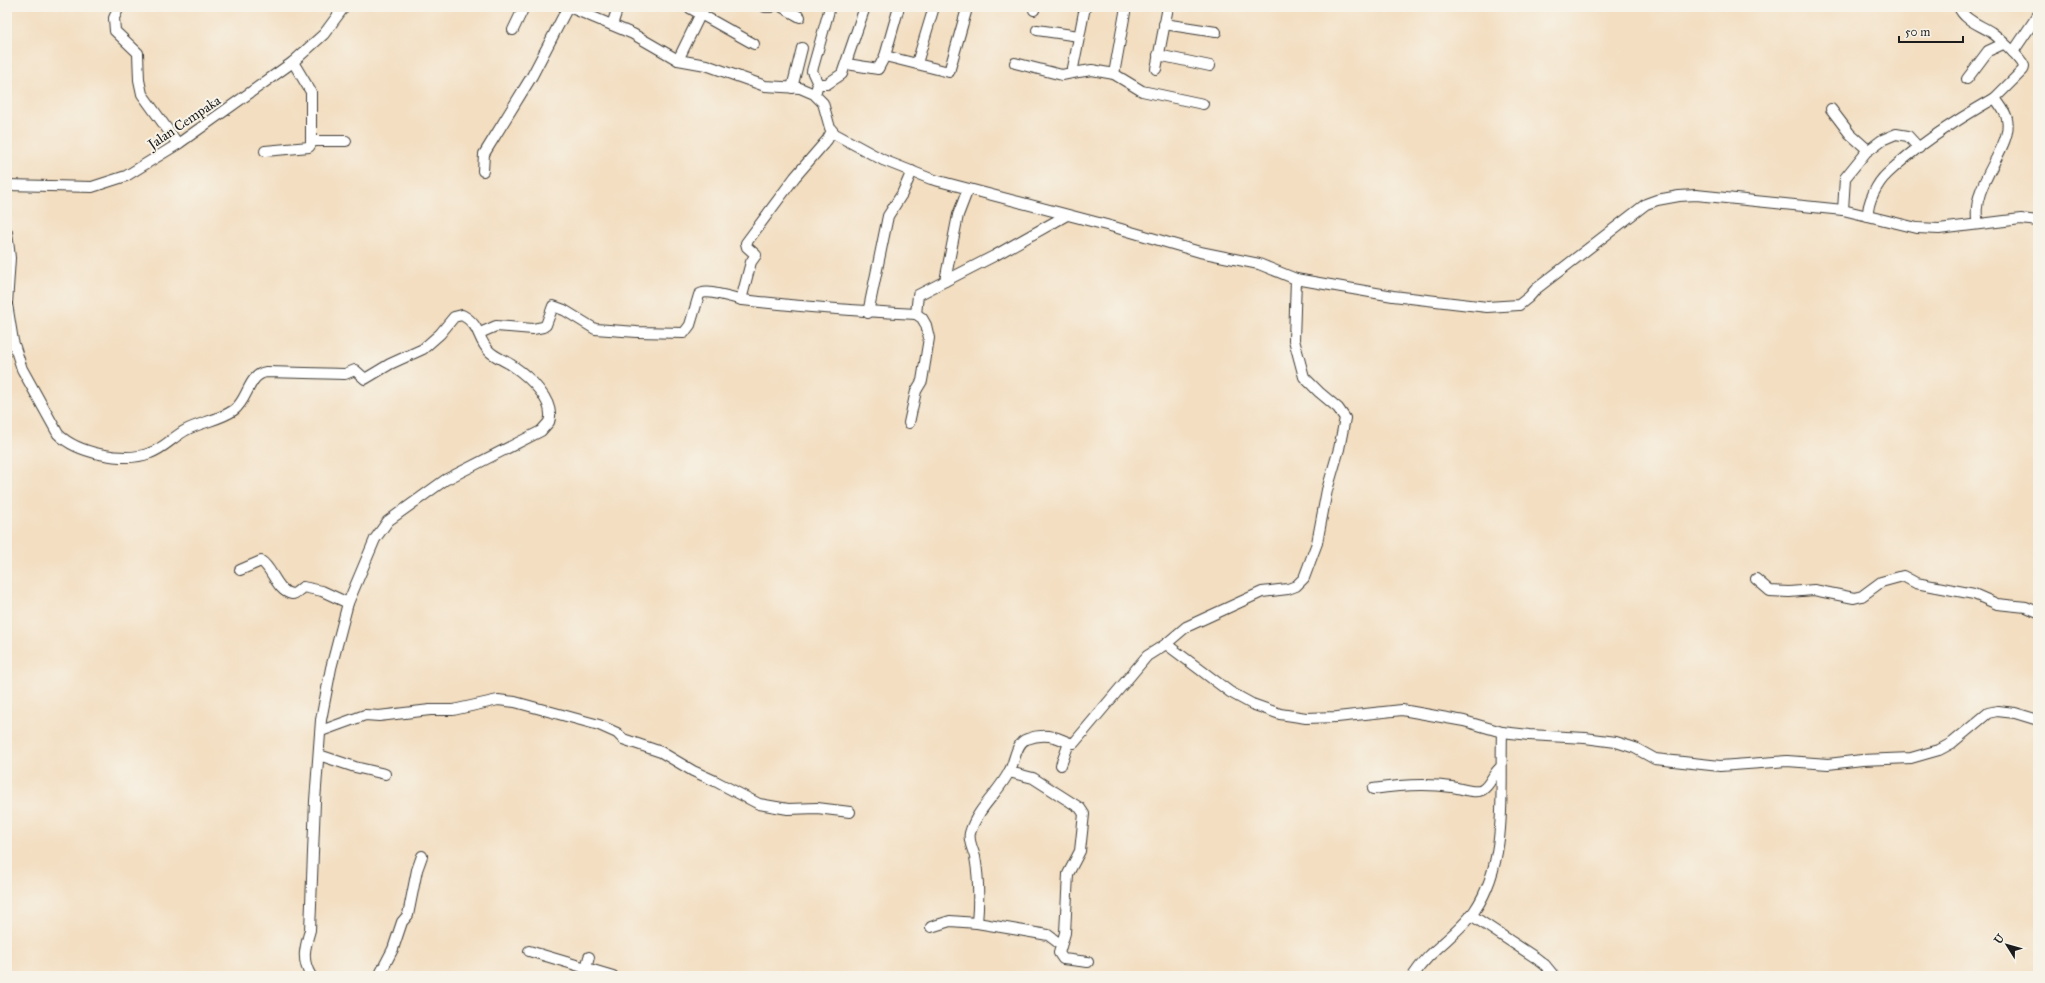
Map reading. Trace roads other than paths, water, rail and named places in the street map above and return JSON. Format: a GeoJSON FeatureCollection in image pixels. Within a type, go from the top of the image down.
{"type":"FeatureCollection","features":[{"type":"Feature","properties":{"kind":"street"},"geometry":{"type":"LineString","coordinates":[[119,7],[114,18],[115,31],[138,54],[139,80],[142,94],[178,144]]}},
{"type":"Feature","properties":{"kind":"street","name":"Jalan Cempaka"},"geometry":{"type":"LineString","coordinates":[[10,185],[92,187],[106,184],[126,176],[178,144],[293,62],[324,34],[344,7]]}},
{"type":"Feature","properties":{"kind":"street"},"geometry":{"type":"LineString","coordinates":[[513,30],[524,7]]}},
{"type":"Feature","properties":{"kind":"street"},"geometry":{"type":"LineString","coordinates":[[483,171],[484,154],[532,76],[568,7],[586,10],[612,25],[633,34],[678,60],[706,65],[765,86],[800,88],[814,94],[823,102],[832,131],[844,140],[883,160],[931,179],[1200,252],[1259,264],[1296,279],[1393,296],[1503,308],[1519,306],[1536,289],[1630,215],[1646,204],[1657,200],[1679,196],[1696,195],[1843,210],[1917,228],[1939,229],[2021,219],[2038,221]]}},
{"type":"Feature","properties":{"kind":"street"},"geometry":{"type":"LineString","coordinates":[[612,25],[618,7]]}},
{"type":"Feature","properties":{"kind":"street"},"geometry":{"type":"LineString","coordinates":[[688,7],[702,10],[754,44]]}},
{"type":"Feature","properties":{"kind":"street"},"geometry":{"type":"LineString","coordinates":[[765,7],[771,7]]}},
{"type":"Feature","properties":{"kind":"street"},"geometry":{"type":"LineString","coordinates":[[782,7],[800,17]]}},
{"type":"Feature","properties":{"kind":"street"},"geometry":{"type":"LineString","coordinates":[[814,94],[818,84],[812,71],[830,7]]}},
{"type":"Feature","properties":{"kind":"street"},"geometry":{"type":"LineString","coordinates":[[818,84],[827,84],[842,74],[847,64],[865,7]]}},
{"type":"Feature","properties":{"kind":"street"},"geometry":{"type":"LineString","coordinates":[[847,64],[878,69],[884,56],[899,7]]}},
{"type":"Feature","properties":{"kind":"street"},"geometry":{"type":"LineString","coordinates":[[917,63],[934,7]]}},
{"type":"Feature","properties":{"kind":"street"},"geometry":{"type":"LineString","coordinates":[[1072,73],[1085,7]]}},
{"type":"Feature","properties":{"kind":"street"},"geometry":{"type":"LineString","coordinates":[[1114,74],[1126,7]]}},
{"type":"Feature","properties":{"kind":"street"},"geometry":{"type":"LineString","coordinates":[[1156,69],[1168,7]]}},
{"type":"Feature","properties":{"kind":"street"},"geometry":{"type":"LineString","coordinates":[[1868,216],[1869,204],[1886,175],[1919,148],[1995,98],[2024,68],[2023,63],[2013,52],[1992,33],[1973,23],[1959,7]]}},
{"type":"Feature","properties":{"kind":"street"},"geometry":{"type":"LineString","coordinates":[[678,60],[702,10]]}},
{"type":"Feature","properties":{"kind":"street"},"geometry":{"type":"LineString","coordinates":[[884,56],[949,72],[966,12]]}},
{"type":"Feature","properties":{"kind":"street"},"geometry":{"type":"LineString","coordinates":[[2013,52],[2038,15]]}},
{"type":"Feature","properties":{"kind":"street"},"geometry":{"type":"LineString","coordinates":[[1164,24],[1216,32]]}},
{"type":"Feature","properties":{"kind":"street"},"geometry":{"type":"LineString","coordinates":[[1037,30],[1079,36]]}},
{"type":"Feature","properties":{"kind":"street"},"geometry":{"type":"LineString","coordinates":[[1968,79],[1988,51],[2003,44]]}},
{"type":"Feature","properties":{"kind":"street"},"geometry":{"type":"LineString","coordinates":[[792,88],[802,48]]}},
{"type":"Feature","properties":{"kind":"street"},"geometry":{"type":"LineString","coordinates":[[1158,54],[1210,66]]}},
{"type":"Feature","properties":{"kind":"street"},"geometry":{"type":"LineString","coordinates":[[265,151],[309,147],[312,142],[311,92],[293,62]]}},
{"type":"Feature","properties":{"kind":"street"},"geometry":{"type":"LineString","coordinates":[[1015,63],[1062,75],[1092,70],[1114,74],[1142,91],[1203,104]]}},
{"type":"Feature","properties":{"kind":"street"},"geometry":{"type":"LineString","coordinates":[[1978,224],[1975,212],[1980,190],[2005,139],[2008,126],[2007,119],[1995,98]]}},
{"type":"Feature","properties":{"kind":"street"},"geometry":{"type":"LineString","coordinates":[[1831,109],[1850,134],[1868,150]]}},
{"type":"Feature","properties":{"kind":"street"},"geometry":{"type":"LineString","coordinates":[[741,300],[751,262],[756,255],[747,247],[746,243],[795,177],[827,140],[832,131]]}},
{"type":"Feature","properties":{"kind":"street"},"geometry":{"type":"LineString","coordinates":[[1843,210],[1845,178],[1868,150],[1882,140],[1896,134],[1908,136],[1919,148]]}},
{"type":"Feature","properties":{"kind":"street"},"geometry":{"type":"LineString","coordinates":[[312,142],[346,141]]}},
{"type":"Feature","properties":{"kind":"street"},"geometry":{"type":"LineString","coordinates":[[868,312],[888,216],[902,194],[912,171]]}},
{"type":"Feature","properties":{"kind":"street"},"geometry":{"type":"LineString","coordinates":[[945,281],[958,215],[968,189]]}},
{"type":"Feature","properties":{"kind":"street"},"geometry":{"type":"LineString","coordinates":[[916,314],[918,296],[1067,215]]}},
{"type":"Feature","properties":{"kind":"street"},"geometry":{"type":"LineString","coordinates":[[7,232],[10,258],[7,304],[9,320],[19,360],[58,434],[65,442],[76,447],[113,456],[131,457],[144,455],[167,444],[186,430],[234,410],[244,397],[255,376],[260,373],[345,374],[355,370],[364,378],[423,349],[440,334],[454,317],[464,316],[471,320],[480,333],[485,346],[489,351],[520,372],[543,396],[550,412],[549,422],[541,431],[530,438],[445,480],[388,521],[375,539],[348,603],[331,668],[321,731],[310,930],[305,944],[304,959],[310,976]]}},
{"type":"Feature","properties":{"kind":"street"},"geometry":{"type":"LineString","coordinates":[[977,923],[978,889],[975,856],[970,834],[978,814],[990,801],[994,792],[1009,772],[1019,745],[1026,739],[1044,736],[1055,737],[1069,743],[1075,742],[1146,656],[1166,644],[1186,627],[1262,592],[1282,590],[1296,586],[1306,573],[1322,523],[1327,490],[1346,418],[1338,408],[1304,377],[1294,340],[1296,279]]}},
{"type":"Feature","properties":{"kind":"street"},"geometry":{"type":"LineString","coordinates":[[480,333],[496,326],[533,329],[543,327],[546,324],[553,306],[564,310],[595,329],[684,333],[690,325],[697,300],[703,292],[741,300],[868,312],[916,314],[922,318],[926,325],[929,338],[922,381],[916,391],[909,423]]}},
{"type":"Feature","properties":{"kind":"street"},"geometry":{"type":"LineString","coordinates":[[240,570],[254,562],[261,561],[266,565],[278,584],[289,592],[295,593],[303,587],[319,590],[348,603]]}},
{"type":"Feature","properties":{"kind":"street"},"geometry":{"type":"LineString","coordinates":[[1756,580],[1770,591],[1789,592],[1814,590],[1854,598],[1862,596],[1881,582],[1903,576],[1914,582],[1974,594],[1997,604],[2026,607],[2038,612]]}},
{"type":"Feature","properties":{"kind":"street"},"geometry":{"type":"LineString","coordinates":[[1166,644],[1230,692],[1252,704],[1280,714],[1306,718],[1337,717],[1402,710],[1464,721],[1502,732],[1585,738],[1616,742],[1635,748],[1655,759],[1720,766],[1786,761],[1828,764],[1922,756],[1939,750],[1952,743],[1988,713],[1997,711],[2015,713],[2038,720]]}},
{"type":"Feature","properties":{"kind":"street"},"geometry":{"type":"LineString","coordinates":[[321,731],[365,715],[386,715],[430,710],[453,710],[498,700],[516,702],[599,725],[617,733],[623,739],[661,752],[693,771],[759,804],[788,809],[817,808],[850,812]]}},
{"type":"Feature","properties":{"kind":"street"},"geometry":{"type":"LineString","coordinates":[[1413,976],[1426,958],[1471,915],[1488,884],[1497,855],[1501,821],[1502,732]]}},
{"type":"Feature","properties":{"kind":"street"},"geometry":{"type":"LineString","coordinates":[[1061,765],[1069,743]]}},
{"type":"Feature","properties":{"kind":"street"},"geometry":{"type":"LineString","coordinates":[[319,755],[355,767],[385,774]]}},
{"type":"Feature","properties":{"kind":"street"},"geometry":{"type":"LineString","coordinates":[[1373,789],[1403,784],[1431,784],[1478,791],[1486,786],[1495,772],[1501,767]]}},
{"type":"Feature","properties":{"kind":"street"},"geometry":{"type":"LineString","coordinates":[[1009,772],[1033,778],[1080,808],[1084,814],[1080,851],[1069,871],[1067,880],[1064,933],[1058,953],[1062,959],[1088,962]]}},
{"type":"Feature","properties":{"kind":"street"},"geometry":{"type":"LineString","coordinates":[[379,976],[393,949],[402,922],[408,915],[417,870],[422,856]]}},
{"type":"Feature","properties":{"kind":"street"},"geometry":{"type":"LineString","coordinates":[[1471,915],[1536,958],[1545,965],[1554,976]]}},
{"type":"Feature","properties":{"kind":"street"},"geometry":{"type":"LineString","coordinates":[[931,926],[950,920],[977,923],[1048,935],[1060,944]]}},
{"type":"Feature","properties":{"kind":"street"},"geometry":{"type":"LineString","coordinates":[[529,951],[585,972],[613,976]]}},
{"type":"Feature","properties":{"kind":"street"},"geometry":{"type":"LineString","coordinates":[[585,972],[589,958]]}}]}
